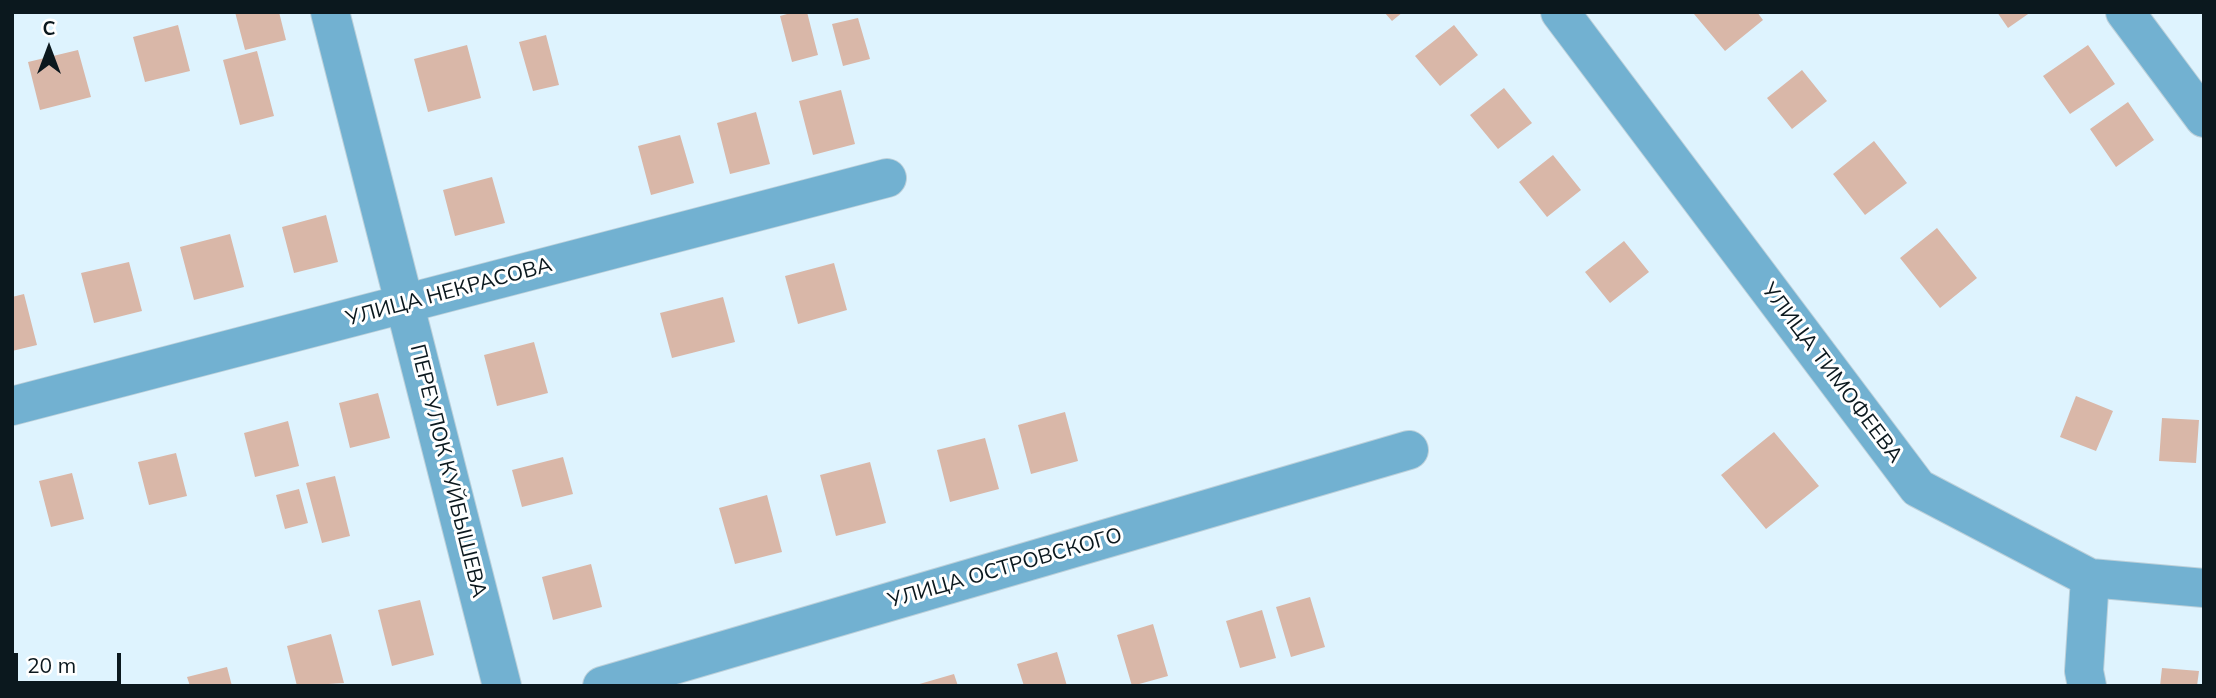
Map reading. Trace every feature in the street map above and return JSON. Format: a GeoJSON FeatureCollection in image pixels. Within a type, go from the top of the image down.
{"type":"FeatureCollection","features":[{"type":"Feature","properties":{"kind":"street","name":"ПЕРЕУЛОК КУЙБЫШЕВА"},"geometry":{"type":"LineString","coordinates":[[330,12],[502,686]]}},
{"type":"Feature","properties":{"kind":"street","name":"УЛИЦА ТИМОФЕЕВА"},"geometry":{"type":"LineString","coordinates":[[1560,12],[1918,488],[2090,578],[2204,588]]}},
{"type":"Feature","properties":{"kind":"street"},"geometry":{"type":"LineString","coordinates":[[2125,12],[2204,118]]}},
{"type":"Feature","properties":{"kind":"street","name":"УЛИЦА НЕКРАСОВА"},"geometry":{"type":"LineString","coordinates":[[12,406],[887,178]]}},
{"type":"Feature","properties":{"kind":"street","name":"УЛИЦА ОСТРОВСКОГО"},"geometry":{"type":"LineString","coordinates":[[602,686],[1409,450]]}},
{"type":"Feature","properties":{"kind":"street"},"geometry":{"type":"LineString","coordinates":[[2077,681],[2090,578]]}},
{"type":"Feature","properties":{"kind":"building"},"geometry":{"type":"Polygon","coordinates":[[[235,12],[279,12],[286,40],[245,50],[235,12]]]}},
{"type":"Feature","properties":{"kind":"building"},"geometry":{"type":"Polygon","coordinates":[[[807,12],[818,55],[792,62],[780,16],[807,12]]]}},
{"type":"Feature","properties":{"kind":"building"},"geometry":{"type":"Polygon","coordinates":[[[1384,12],[1403,12],[1392,21],[1384,12]]]}},
{"type":"Feature","properties":{"kind":"building"},"geometry":{"type":"Polygon","coordinates":[[[1757,12],[1763,20],[1725,51],[1694,14],[1757,12]]]}},
{"type":"Feature","properties":{"kind":"building"},"geometry":{"type":"Polygon","coordinates":[[[1997,12],[2031,12],[2008,28],[1997,12]]]}},
{"type":"Feature","properties":{"kind":"building"},"geometry":{"type":"Polygon","coordinates":[[[858,18],[870,59],[843,66],[832,24],[858,18]]]}},
{"type":"Feature","properties":{"kind":"building"},"geometry":{"type":"Polygon","coordinates":[[[178,25],[190,71],[145,82],[133,37],[178,25]]]}},
{"type":"Feature","properties":{"kind":"building"},"geometry":{"type":"Polygon","coordinates":[[[1454,25],[1478,55],[1440,86],[1415,56],[1454,25]]]}},
{"type":"Feature","properties":{"kind":"building"},"geometry":{"type":"Polygon","coordinates":[[[546,35],[559,85],[533,91],[519,42],[546,35]]]}},
{"type":"Feature","properties":{"kind":"building"},"geometry":{"type":"Polygon","coordinates":[[[467,45],[481,98],[428,112],[414,59],[467,45]]]}},
{"type":"Feature","properties":{"kind":"building"},"geometry":{"type":"Polygon","coordinates":[[[2088,45],[2115,84],[2070,114],[2043,76],[2088,45]]]}},
{"type":"Feature","properties":{"kind":"building"},"geometry":{"type":"Polygon","coordinates":[[[78,50],[91,97],[40,110],[28,62],[78,50]]]}},
{"type":"Feature","properties":{"kind":"building"},"geometry":{"type":"Polygon","coordinates":[[[257,51],[274,116],[240,125],[223,60],[257,51]]]}},
{"type":"Feature","properties":{"kind":"building"},"geometry":{"type":"Polygon","coordinates":[[[1802,70],[1827,101],[1792,129],[1767,98],[1802,70]]]}},
{"type":"Feature","properties":{"kind":"building"},"geometry":{"type":"Polygon","coordinates":[[[1504,88],[1532,123],[1498,149],[1470,115],[1504,88]]]}},
{"type":"Feature","properties":{"kind":"building"},"geometry":{"type":"Polygon","coordinates":[[[841,90],[855,144],[813,155],[799,101],[841,90]]]}},
{"type":"Feature","properties":{"kind":"building"},"geometry":{"type":"Polygon","coordinates":[[[2128,102],[2154,140],[2116,167],[2090,129],[2128,102]]]}},
{"type":"Feature","properties":{"kind":"building"},"geometry":{"type":"Polygon","coordinates":[[[756,112],[770,164],[730,174],[717,123],[756,112]]]}},
{"type":"Feature","properties":{"kind":"building"},"geometry":{"type":"Polygon","coordinates":[[[680,135],[694,183],[651,195],[638,146],[680,135]]]}},
{"type":"Feature","properties":{"kind":"building"},"geometry":{"type":"Polygon","coordinates":[[[1874,141],[1907,183],[1865,215],[1833,174],[1874,141]]]}},
{"type":"Feature","properties":{"kind":"building"},"geometry":{"type":"Polygon","coordinates":[[[1553,155],[1581,190],[1547,217],[1519,182],[1553,155]]]}},
{"type":"Feature","properties":{"kind":"building"},"geometry":{"type":"Polygon","coordinates":[[[492,177],[505,223],[455,236],[443,190],[492,177]]]}},
{"type":"Feature","properties":{"kind":"building"},"geometry":{"type":"Polygon","coordinates":[[[326,215],[338,262],[294,273],[282,227],[326,215]]]}},
{"type":"Feature","properties":{"kind":"building"},"geometry":{"type":"Polygon","coordinates":[[[1937,228],[1977,278],[1940,308],[1900,258],[1937,228]]]}},
{"type":"Feature","properties":{"kind":"building"},"geometry":{"type":"Polygon","coordinates":[[[230,234],[244,287],[194,300],[180,247],[230,234]]]}},
{"type":"Feature","properties":{"kind":"building"},"geometry":{"type":"Polygon","coordinates":[[[1624,241],[1649,272],[1610,303],[1585,272],[1624,241]]]}},
{"type":"Feature","properties":{"kind":"building"},"geometry":{"type":"Polygon","coordinates":[[[129,262],[142,311],[94,323],[81,273],[129,262]]]}},
{"type":"Feature","properties":{"kind":"building"},"geometry":{"type":"Polygon","coordinates":[[[834,263],[847,310],[798,324],[785,276],[834,263]]]}},
{"type":"Feature","properties":{"kind":"building"},"geometry":{"type":"Polygon","coordinates":[[[24,294],[37,345],[12,351],[12,297],[24,294]]]}},
{"type":"Feature","properties":{"kind":"building"},"geometry":{"type":"Polygon","coordinates":[[[723,297],[735,342],[672,358],[660,313],[723,297]]]}},
{"type":"Feature","properties":{"kind":"building"},"geometry":{"type":"Polygon","coordinates":[[[534,342],[548,393],[497,406],[484,355],[534,342]]]}},
{"type":"Feature","properties":{"kind":"building"},"geometry":{"type":"Polygon","coordinates":[[[378,393],[390,438],[350,448],[339,403],[378,393]]]}},
{"type":"Feature","properties":{"kind":"building"},"geometry":{"type":"Polygon","coordinates":[[[2076,396],[2113,411],[2096,451],[2060,437],[2076,396]]]}},
{"type":"Feature","properties":{"kind":"building"},"geometry":{"type":"Polygon","coordinates":[[[1065,412],[1078,461],[1031,474],[1018,425],[1065,412]]]}},
{"type":"Feature","properties":{"kind":"building"},"geometry":{"type":"Polygon","coordinates":[[[2162,418],[2199,420],[2196,463],[2159,461],[2162,418]]]}},
{"type":"Feature","properties":{"kind":"building"},"geometry":{"type":"Polygon","coordinates":[[[288,421],[299,466],[255,477],[244,433],[288,421]]]}},
{"type":"Feature","properties":{"kind":"building"},"geometry":{"type":"Polygon","coordinates":[[[1774,432],[1819,486],[1766,529],[1721,475],[1774,432]]]}},
{"type":"Feature","properties":{"kind":"building"},"geometry":{"type":"Polygon","coordinates":[[[985,438],[999,489],[950,502],[937,450],[985,438]]]}},
{"type":"Feature","properties":{"kind":"building"},"geometry":{"type":"Polygon","coordinates":[[[176,453],[187,496],[149,505],[138,462],[176,453]]]}},
{"type":"Feature","properties":{"kind":"building"},"geometry":{"type":"Polygon","coordinates":[[[563,457],[573,494],[522,507],[512,470],[563,457]]]}},
{"type":"Feature","properties":{"kind":"building"},"geometry":{"type":"Polygon","coordinates":[[[870,462],[886,523],[836,536],[820,475],[870,462]]]}},
{"type":"Feature","properties":{"kind":"building"},"geometry":{"type":"Polygon","coordinates":[[[72,473],[84,519],[51,527],[39,481],[72,473]]]}},
{"type":"Feature","properties":{"kind":"building"},"geometry":{"type":"Polygon","coordinates":[[[335,476],[350,536],[322,543],[306,483],[335,476]]]}},
{"type":"Feature","properties":{"kind":"building"},"geometry":{"type":"Polygon","coordinates":[[[299,489],[308,523],[285,529],[276,495],[299,489]]]}},
{"type":"Feature","properties":{"kind":"building"},"geometry":{"type":"Polygon","coordinates":[[[767,495],[782,552],[735,564],[719,508],[767,495]]]}},
{"type":"Feature","properties":{"kind":"building"},"geometry":{"type":"Polygon","coordinates":[[[591,564],[602,607],[553,620],[542,577],[591,564]]]}},
{"type":"Feature","properties":{"kind":"building"},"geometry":{"type":"Polygon","coordinates":[[[1310,597],[1325,647],[1291,657],[1276,607],[1310,597]]]}},
{"type":"Feature","properties":{"kind":"building"},"geometry":{"type":"Polygon","coordinates":[[[420,600],[434,655],[392,666],[378,610],[420,600]]]}},
{"type":"Feature","properties":{"kind":"building"},"geometry":{"type":"Polygon","coordinates":[[[1262,610],[1276,658],[1240,668],[1226,621],[1262,610]]]}},
{"type":"Feature","properties":{"kind":"building"},"geometry":{"type":"Polygon","coordinates":[[[1153,624],[1168,676],[1132,686],[1117,635],[1153,624]]]}},
{"type":"Feature","properties":{"kind":"building"},"geometry":{"type":"Polygon","coordinates":[[[331,634],[344,683],[297,686],[287,646],[331,634]]]}},
{"type":"Feature","properties":{"kind":"building"},"geometry":{"type":"Polygon","coordinates":[[[1057,652],[1067,686],[1024,686],[1017,664],[1057,652]]]}},
{"type":"Feature","properties":{"kind":"building"},"geometry":{"type":"Polygon","coordinates":[[[227,667],[232,686],[190,686],[187,677],[227,667]]]}},
{"type":"Feature","properties":{"kind":"building"},"geometry":{"type":"Polygon","coordinates":[[[2162,668],[2199,671],[2197,686],[2160,686],[2162,668]]]}},
{"type":"Feature","properties":{"kind":"building"},"geometry":{"type":"Polygon","coordinates":[[[954,674],[958,686],[916,686],[916,685],[954,674]]]}}]}
